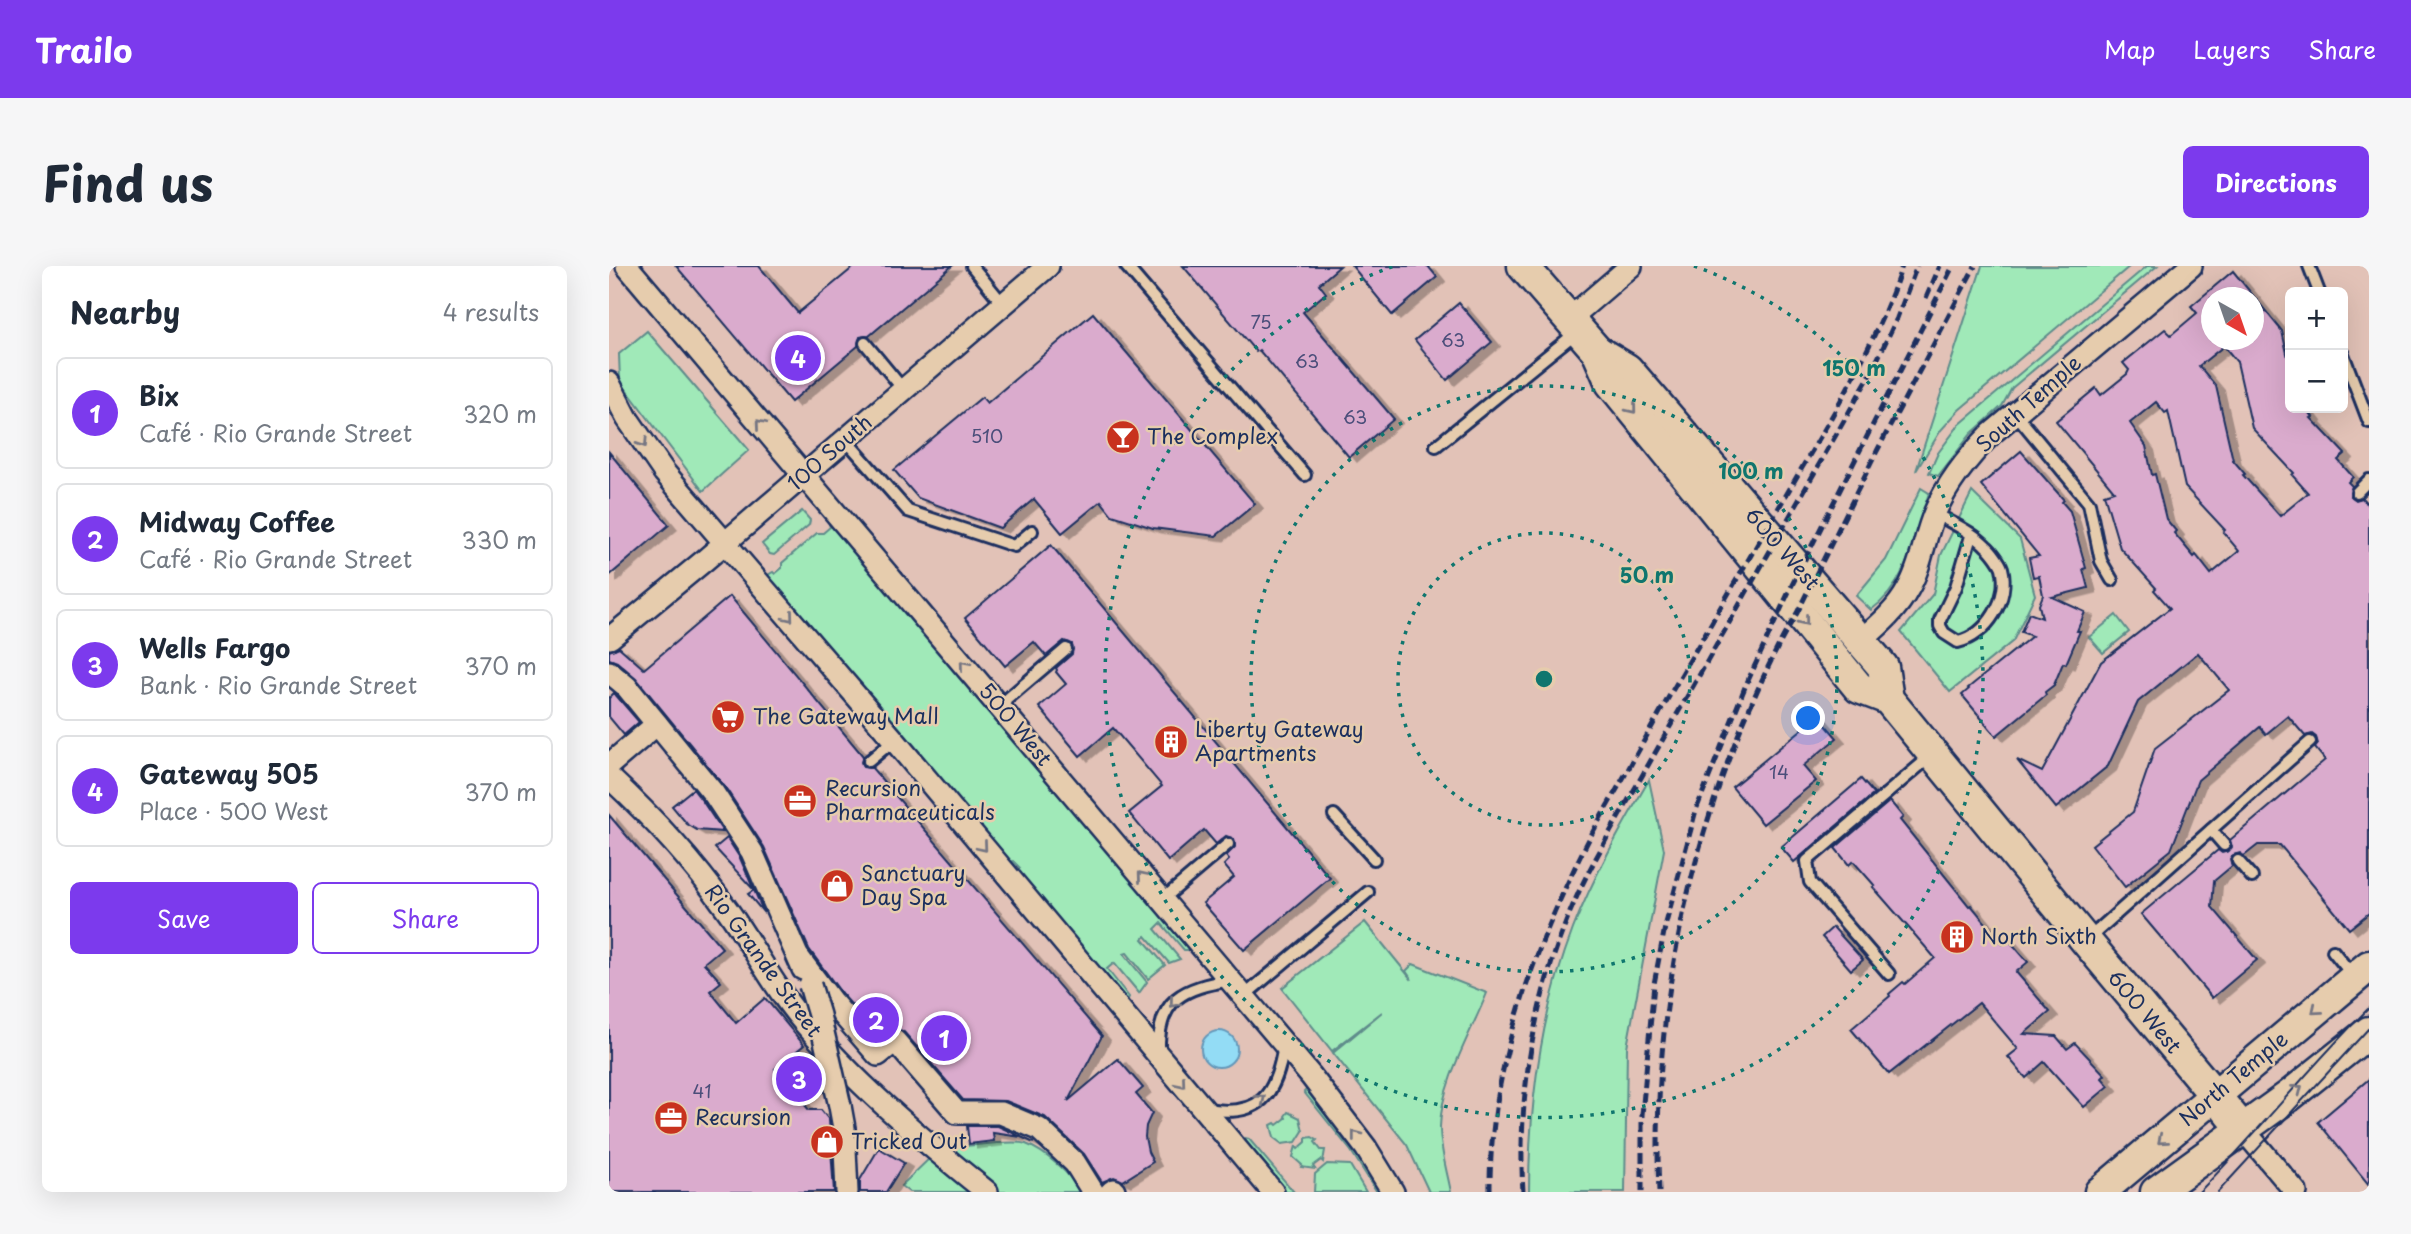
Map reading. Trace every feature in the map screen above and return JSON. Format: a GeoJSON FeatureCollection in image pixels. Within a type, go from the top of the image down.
{"type":"FeatureCollection","features":[{"type":"Feature","properties":{"kind":"street","name":"500 West"},"geometry":{"type":"LineString","coordinates":[[628,266],[1237,988],[1366,1147],[1393,1192]]}},
{"type":"Feature","properties":{"kind":"street","name":"100 South"},"geometry":{"type":"LineString","coordinates":[[610,638],[726,543],[1048,266]]}},
{"type":"Feature","properties":{"kind":"street"},"geometry":{"type":"LineString","coordinates":[[1581,334],[1631,266]]}},
{"type":"Feature","properties":{"kind":"street","name":"South Temple"},"geometry":{"type":"LineString","coordinates":[[1861,641],[1884,620],[1908,591],[1920,563],[1935,513],[1966,463],[1992,433],[2191,266]]}},
{"type":"Feature","properties":{"kind":"street","name":"600 West"},"geometry":{"type":"LineString","coordinates":[[1530,268],[1581,334],[1611,383],[1859,688],[1888,699],[2085,941],[2297,1192]]}},
{"type":"Feature","properties":{"kind":"street","name":"600 West"},"geometry":{"type":"LineString","coordinates":[[1581,334],[1627,369],[1883,667],[1888,699]]}},
{"type":"Feature","properties":{"kind":"street"},"geometry":{"type":"LineString","coordinates":[[609,383],[645,446],[692,506],[894,740],[1273,1192]]}},
{"type":"Feature","properties":{"kind":"street"},"geometry":{"type":"LineString","coordinates":[[609,672],[626,686],[714,794],[752,852],[799,958],[820,1015],[844,1128],[847,1192]]}},
{"type":"Feature","properties":{"kind":"street"},"geometry":{"type":"LineString","coordinates":[[609,765],[657,724]]}},
{"type":"Feature","properties":{"kind":"street","name":"Rio Grande Street"},"geometry":{"type":"LineString","coordinates":[[609,777],[655,822],[704,879],[746,936],[795,1012],[819,1040],[937,1151],[987,1192]]}},
{"type":"Feature","properties":{"kind":"street"},"geometry":{"type":"LineString","coordinates":[[799,958],[832,1002],[878,1055],[895,1041],[957,1114],[1000,1113],[1039,1129],[1106,1191]]}},
{"type":"Feature","properties":{"kind":"street","name":"North Temple"},"geometry":{"type":"LineString","coordinates":[[2100,1192],[2362,972]]}},
{"type":"Feature","properties":{"kind":"street","name":"North Temple"},"geometry":{"type":"LineString","coordinates":[[2156,1192],[2289,1096],[2369,1032]]}},
{"type":"Feature","properties":{"kind":"lane"},"geometry":{"type":"LineString","coordinates":[[972,266],[1003,304]]}},
{"type":"Feature","properties":{"kind":"lane"},"geometry":{"type":"LineString","coordinates":[[1126,266],[1305,475]]}},
{"type":"Feature","properties":{"kind":"lane"},"geometry":{"type":"LineString","coordinates":[[2309,266],[2317,287]]}},
{"type":"Feature","properties":{"kind":"lane"},"geometry":{"type":"LineString","coordinates":[[1436,446],[1581,334]]}},
{"type":"Feature","properties":{"kind":"lane"},"geometry":{"type":"LineString","coordinates":[[865,343],[903,389]]}},
{"type":"Feature","properties":{"kind":"lane"},"geometry":{"type":"LineString","coordinates":[[2348,367],[2369,422]]}},
{"type":"Feature","properties":{"kind":"lane"},"geometry":{"type":"LineString","coordinates":[[2015,413],[2089,503],[2101,561],[2112,580]]}},
{"type":"Feature","properties":{"kind":"lane"},"geometry":{"type":"LineString","coordinates":[[846,440],[908,511],[1014,546],[1032,531]]}},
{"type":"Feature","properties":{"kind":"lane"},"geometry":{"type":"LineString","coordinates":[[2357,492],[2369,481]]}},
{"type":"Feature","properties":{"kind":"lane"},"geometry":{"type":"LineString","coordinates":[[1935,513],[1986,545],[2002,567],[2002,593],[1995,612],[1979,632],[1970,639],[1958,642],[1944,633],[1940,620],[1956,587],[1971,536]]}},
{"type":"Feature","properties":{"kind":"lane"},"geometry":{"type":"LineString","coordinates":[[999,706],[1066,649]]}},
{"type":"Feature","properties":{"kind":"lane"},"geometry":{"type":"LineString","coordinates":[[869,761],[894,740]]}},
{"type":"Feature","properties":{"kind":"lane"},"geometry":{"type":"LineString","coordinates":[[2085,941],[2310,742]]}},
{"type":"Feature","properties":{"kind":"lane"},"geometry":{"type":"LineString","coordinates":[[1889,974],[1810,882],[1807,861],[1933,754]]}},
{"type":"Feature","properties":{"kind":"lane"},"geometry":{"type":"LineString","coordinates":[[1333,815],[1374,859]]}},
{"type":"Feature","properties":{"kind":"lane"},"geometry":{"type":"LineString","coordinates":[[2211,830],[2224,845]]}},
{"type":"Feature","properties":{"kind":"lane"},"geometry":{"type":"LineString","coordinates":[[1162,900],[1228,845]]}},
{"type":"Feature","properties":{"kind":"lane"},"geometry":{"type":"LineString","coordinates":[[2238,861],[2252,877]]}},
{"type":"Feature","properties":{"kind":"lane"},"geometry":{"type":"LineString","coordinates":[[1163,1061],[1158,1051],[1162,1020],[1178,996],[1190,989],[1237,988],[1368,892]]}},
{"type":"Feature","properties":{"kind":"lane"},"geometry":{"type":"LineString","coordinates":[[2333,951],[2362,972]]}},
{"type":"Feature","properties":{"kind":"lane"},"geometry":{"type":"LineString","coordinates":[[1203,1109],[1233,1112],[1255,1106],[1263,1100],[1271,1092],[1279,1074],[1284,1045]]}},
{"type":"Feature","properties":{"kind":"green space"},"geometry":{"type":"Polygon","coordinates":[[[1982,266],[2130,266],[1959,410],[1941,430],[1916,471],[1982,266]]]}},
{"type":"Feature","properties":{"kind":"green space"},"geometry":{"type":"Polygon","coordinates":[[[2147,266],[2157,266],[2012,388],[2002,406],[1971,434],[1938,476],[1929,473],[1938,453],[1959,425],[2147,266]]]}},
{"type":"Feature","properties":{"kind":"green space"},"geometry":{"type":"Polygon","coordinates":[[[647,331],[749,450],[703,491],[620,381],[619,354],[647,331]]]}},
{"type":"Feature","properties":{"kind":"green space"},"geometry":{"type":"Polygon","coordinates":[[[1921,488],[1929,493],[1909,557],[1894,586],[1871,610],[1856,596],[1886,560],[1921,488]]]}},
{"type":"Feature","properties":{"kind":"green space"},"geometry":{"type":"Polygon","coordinates":[[[1972,492],[2020,539],[2035,595],[2013,641],[1950,692],[1901,632],[1933,594],[1941,555],[1972,492]]]}},
{"type":"Feature","properties":{"kind":"green space"},"geometry":{"type":"Polygon","coordinates":[[[802,511],[810,520],[809,525],[774,555],[770,554],[762,544],[802,511]]]}},
{"type":"Feature","properties":{"kind":"green space"},"geometry":{"type":"Polygon","coordinates":[[[834,519],[1194,947],[1184,950],[1161,923],[1155,929],[1180,959],[1169,963],[1146,936],[1143,939],[1165,965],[1148,979],[1127,953],[1124,954],[1147,982],[1139,993],[1114,963],[1107,969],[1129,997],[1125,1005],[1014,873],[1020,868],[1013,861],[1008,865],[766,576],[773,572],[775,574],[782,568],[782,563],[817,533],[823,533],[834,519]]]}},
{"type":"Feature","properties":{"kind":"green space"},"geometry":{"type":"Polygon","coordinates":[[[2116,615],[2129,632],[2103,653],[2089,637],[2116,615]]]}},
{"type":"Feature","properties":{"kind":"green space"},"geometry":{"type":"Polygon","coordinates":[[[1649,780],[1664,850],[1627,1047],[1625,1192],[1529,1192],[1534,1091],[1545,1025],[1562,961],[1598,872],[1649,780]]]}},
{"type":"Feature","properties":{"kind":"green space"},"geometry":{"type":"Polygon","coordinates":[[[1365,922],[1412,980],[1406,971],[1413,964],[1487,993],[1451,1076],[1442,1110],[1441,1143],[1451,1192],[1429,1192],[1407,1145],[1333,1053],[1382,1012],[1332,1051],[1282,988],[1365,922]]]}},
{"type":"Feature","properties":{"kind":"green space"},"geometry":{"type":"Polygon","coordinates":[[[1310,1086],[1387,1192],[1377,1192],[1351,1151],[1304,1092],[1310,1086]]]}},
{"type":"Feature","properties":{"kind":"green space"},"geometry":{"type":"Polygon","coordinates":[[[1288,1112],[1300,1118],[1303,1131],[1296,1142],[1282,1144],[1274,1138],[1271,1125],[1277,1125],[1286,1118],[1288,1112]]]}},
{"type":"Feature","properties":{"kind":"green space"},"geometry":{"type":"Polygon","coordinates":[[[1245,1138],[1249,1139],[1294,1192],[1283,1192],[1240,1142],[1245,1138]]]}},
{"type":"Feature","properties":{"kind":"green space"},"geometry":{"type":"Polygon","coordinates":[[[1306,1138],[1317,1140],[1315,1142],[1321,1150],[1325,1150],[1323,1162],[1321,1160],[1313,1166],[1315,1169],[1301,1167],[1293,1157],[1296,1146],[1298,1149],[1306,1142],[1306,1138]]]}},
{"type":"Feature","properties":{"kind":"green space"},"geometry":{"type":"Polygon","coordinates":[[[997,1143],[1019,1143],[1033,1147],[1064,1171],[1080,1192],[909,1192],[901,1186],[937,1151],[997,1143]]]}},
{"type":"Feature","properties":{"kind":"green space"},"geometry":{"type":"Polygon","coordinates":[[[1327,1164],[1350,1165],[1366,1192],[1314,1192],[1315,1174],[1327,1164]]]}},
{"type":"Feature","properties":{"kind":"water"},"geometry":{"type":"Polygon","coordinates":[[[1219,1031],[1232,1036],[1237,1049],[1232,1062],[1219,1067],[1206,1062],[1201,1049],[1206,1036],[1219,1031]]]}},
{"type":"Feature","properties":{"kind":"building"},"geometry":{"type":"Polygon","coordinates":[[[676,266],[759,266],[798,313],[855,266],[952,266],[869,336],[860,337],[858,346],[791,402],[676,266]]]}},
{"type":"Feature","properties":{"kind":"building"},"geometry":{"type":"Polygon","coordinates":[[[1183,266],[1340,266],[1319,284],[1326,293],[1303,312],[1394,419],[1349,457],[1259,350],[1256,352],[1183,266]]]}},
{"type":"Feature","properties":{"kind":"building"},"geometry":{"type":"Polygon","coordinates":[[[1352,266],[1428,266],[1437,277],[1392,315],[1352,266]]]}},
{"type":"Feature","properties":{"kind":"building"},"geometry":{"type":"Polygon","coordinates":[[[2233,271],[2246,287],[2214,287],[2233,271]]]}},
{"type":"Feature","properties":{"kind":"building"},"geometry":{"type":"Polygon","coordinates":[[[2201,298],[2201,350],[2219,350],[2199,366],[2216,386],[2233,460],[2245,474],[2243,475],[2280,516],[2308,493],[2292,475],[2294,473],[2252,428],[2237,362],[2227,350],[2264,350],[2264,309],[2282,331],[2285,344],[2285,413],[2310,413],[2313,417],[2311,418],[2345,454],[2338,460],[2353,477],[2348,482],[2352,486],[2350,495],[2356,500],[2362,498],[2369,506],[2369,913],[2349,929],[2280,845],[2258,845],[2244,856],[2240,853],[2233,855],[2230,859],[2232,866],[2214,881],[2212,907],[2257,960],[2212,998],[2141,914],[2218,850],[2222,853],[2229,851],[2232,847],[2230,840],[2325,760],[2315,748],[2318,744],[2316,737],[2312,734],[2305,736],[2288,716],[2266,734],[2260,727],[2198,780],[2171,850],[2125,887],[2092,845],[2133,812],[2155,748],[2229,690],[2198,653],[2138,702],[2108,766],[2056,808],[2017,760],[2042,772],[2101,662],[2170,608],[2120,548],[2104,494],[2114,491],[2056,421],[2096,388],[2101,395],[2127,374],[2129,370],[2123,363],[2165,329],[2171,335],[2197,313],[2191,306],[2201,298]],[[2156,402],[2130,423],[2146,446],[2166,519],[2176,531],[2174,533],[2211,574],[2239,551],[2223,532],[2225,530],[2185,487],[2168,411],[2165,413],[2156,402]]]}},
{"type":"Feature","properties":{"kind":"building"},"geometry":{"type":"Polygon","coordinates":[[[1459,303],[1492,342],[1447,380],[1415,340],[1459,303]]]}},
{"type":"Feature","properties":{"kind":"building","name":"The Complex"},"geometry":{"type":"Polygon","coordinates":[[[1093,313],[1255,504],[1216,536],[1153,528],[1112,515],[1101,501],[1062,533],[1034,499],[1000,528],[918,498],[894,470],[982,397],[987,403],[1093,313]]]}},
{"type":"Feature","properties":{"kind":"building"},"geometry":{"type":"Polygon","coordinates":[[[2021,451],[2064,500],[2062,502],[2070,511],[2086,568],[2083,569],[2088,588],[2052,597],[2085,612],[2077,631],[2080,631],[2066,664],[2063,663],[2054,685],[2045,692],[2046,695],[1996,736],[1962,695],[2032,636],[2021,632],[2029,613],[2042,618],[2039,605],[2043,595],[2039,576],[2033,577],[2029,558],[2039,556],[1981,485],[2021,451]]]}},
{"type":"Feature","properties":{"kind":"building"},"geometry":{"type":"Polygon","coordinates":[[[609,452],[669,525],[609,576],[609,452]]]}},
{"type":"Feature","properties":{"kind":"building","name":"Liberty Gateway Apartments"},"geometry":{"type":"Polygon","coordinates":[[[1051,545],[1330,878],[1244,950],[1203,903],[1234,877],[1224,865],[1229,860],[1226,856],[1235,847],[1234,839],[1226,836],[1216,844],[1204,830],[1168,861],[1129,813],[1162,786],[1113,728],[1080,756],[1039,707],[1066,684],[1056,672],[1056,668],[1072,654],[1072,644],[1064,641],[1046,656],[1034,642],[1005,666],[965,618],[1051,545]]]}},
{"type":"Feature","properties":{"kind":"building"},"geometry":{"type":"Polygon","coordinates":[[[730,596],[863,756],[863,767],[872,768],[1102,1036],[1068,1101],[1118,1059],[1143,1088],[1136,1094],[1152,1113],[1146,1126],[1145,1137],[1153,1162],[1123,1181],[1114,1177],[1102,1182],[1084,1154],[1045,1117],[1006,1101],[963,1100],[904,1032],[892,1028],[880,1037],[842,994],[809,949],[764,847],[725,787],[636,678],[617,662],[609,659],[609,651],[619,647],[644,669],[730,596]]]}},
{"type":"Feature","properties":{"kind":"building"},"geometry":{"type":"Polygon","coordinates":[[[614,693],[639,722],[624,735],[609,717],[609,698],[614,693]]]}},
{"type":"Feature","properties":{"kind":"building"},"geometry":{"type":"Polygon","coordinates":[[[1818,716],[1837,738],[1803,766],[1816,781],[1763,824],[1732,787],[1818,716]]]}},
{"type":"Feature","properties":{"kind":"building"},"geometry":{"type":"Polygon","coordinates":[[[1861,779],[1874,794],[1794,862],[1781,847],[1861,779]]]}},
{"type":"Feature","properties":{"kind":"building"},"geometry":{"type":"Polygon","coordinates":[[[693,789],[723,832],[697,830],[687,824],[672,806],[693,789]]]}},
{"type":"Feature","properties":{"kind":"building","name":"North Sixth"},"geometry":{"type":"Polygon","coordinates":[[[1890,801],[1903,817],[1900,820],[1969,906],[1971,905],[2003,944],[2009,940],[2028,962],[2016,972],[2050,1012],[2024,1034],[2056,1036],[2067,1049],[2075,1043],[2105,1075],[2102,1078],[2109,1086],[2084,1107],[2044,1062],[2026,1078],[2008,1057],[2018,1049],[1979,1003],[1889,1074],[1851,1029],[1903,982],[1905,984],[1935,958],[1853,861],[1849,865],[1835,848],[1890,801]]]}},
{"type":"Feature","properties":{"kind":"building"},"geometry":{"type":"Polygon","coordinates":[[[609,815],[722,948],[704,963],[721,982],[710,991],[736,1023],[765,998],[804,1045],[775,1069],[809,1110],[821,1110],[829,1120],[834,1192],[609,1192],[609,815]]]}},
{"type":"Feature","properties":{"kind":"building"},"geometry":{"type":"Polygon","coordinates":[[[727,838],[740,858],[754,890],[715,848],[727,838]]]}},
{"type":"Feature","properties":{"kind":"building"},"geometry":{"type":"Polygon","coordinates":[[[754,890],[764,913],[748,894],[754,890]]]}},
{"type":"Feature","properties":{"kind":"building"},"geometry":{"type":"Polygon","coordinates":[[[1833,927],[1863,960],[1851,970],[1822,937],[1833,927]]]}},
{"type":"Feature","properties":{"kind":"building"},"geometry":{"type":"Polygon","coordinates":[[[2369,1079],[2369,1185],[2318,1122],[2369,1079]]]}},
{"type":"Feature","properties":{"kind":"building"},"geometry":{"type":"Polygon","coordinates":[[[967,1126],[998,1126],[1034,1143],[1021,1137],[993,1133],[994,1141],[969,1144],[967,1126]]]}},
{"type":"Feature","properties":{"kind":"building"},"geometry":{"type":"Polygon","coordinates":[[[879,1148],[904,1163],[886,1192],[860,1192],[860,1180],[879,1148]]]}},
{"type":"Feature","properties":{"kind":"tram line"},"geometry":{"type":"LineString","coordinates":[[2199,1192],[2369,1008]]}},
{"type":"Feature","properties":{"kind":"tram line"},"geometry":{"type":"LineString","coordinates":[[2218,1192],[2369,1028]]}},
{"type":"Feature","properties":{"kind":"railway"},"geometry":{"type":"LineString","coordinates":[[1490,1192],[1491,1149],[1504,1064],[1528,982],[1559,902],[1605,810],[1841,401],[1881,321],[1902,266]]}},
{"type":"Feature","properties":{"kind":"railway"},"geometry":{"type":"LineString","coordinates":[[1523,1192],[1523,1116],[1532,1041],[1550,967],[1577,896],[1609,834],[1870,375],[1897,318],[1917,266]]}},
{"type":"Feature","properties":{"kind":"railway"},"geometry":{"type":"LineString","coordinates":[[1926,298],[1940,266]]}},
{"type":"Feature","properties":{"kind":"railway"},"geometry":{"type":"LineString","coordinates":[[1642,1192],[1642,1115],[1654,984],[1665,927],[1696,810],[1745,687],[1792,585],[1953,266]]}},
{"type":"Feature","properties":{"kind":"railway"},"geometry":{"type":"LineString","coordinates":[[1659,1192],[1658,1132],[1666,1012],[1688,894],[1722,779],[1743,723],[1775,653],[1877,451],[1975,266]]}},
{"type":"Feature","properties":{"kind":"place","name":"Gateway 505"},"geometry":{"type":"Point","coordinates":[798,358]}},
{"type":"Feature","properties":{"kind":"place","name":"The Complex"},"geometry":{"type":"Point","coordinates":[1123,437]}},
{"type":"Feature","properties":{"kind":"place","name":"The Gateway Mall"},"geometry":{"type":"Point","coordinates":[728,717]}},
{"type":"Feature","properties":{"kind":"place","name":"Liberty Gateway Apartments"},"geometry":{"type":"Point","coordinates":[1171,742]}},
{"type":"Feature","properties":{"kind":"place","name":"Recursion Pharmaceuticals"},"geometry":{"type":"Point","coordinates":[800,801]}},
{"type":"Feature","properties":{"kind":"place","name":"Sanctuary Day Spa"},"geometry":{"type":"Point","coordinates":[837,886]}},
{"type":"Feature","properties":{"kind":"place","name":"North Sixth"},"geometry":{"type":"Point","coordinates":[1957,937]}},
{"type":"Feature","properties":{"kind":"place","name":"Midway Coffee"},"geometry":{"type":"Point","coordinates":[876,1020]}},
{"type":"Feature","properties":{"kind":"place","name":"Bix"},"geometry":{"type":"Point","coordinates":[944,1038]}},
{"type":"Feature","properties":{"kind":"place","name":"Wells Fargo"},"geometry":{"type":"Point","coordinates":[799,1079]}},
{"type":"Feature","properties":{"kind":"place","name":"Recursion"},"geometry":{"type":"Point","coordinates":[671,1118]}},
{"type":"Feature","properties":{"kind":"place","name":"Tricked Out"},"geometry":{"type":"Point","coordinates":[827,1142]}}]}
